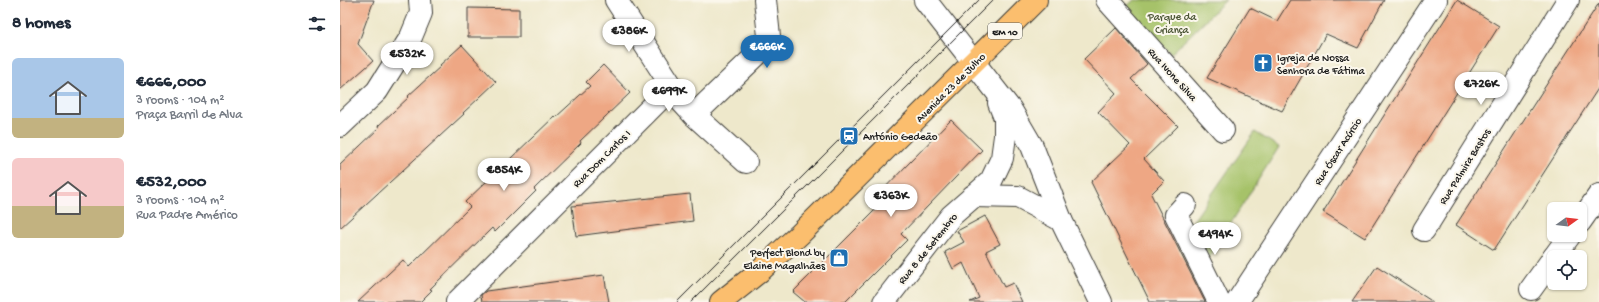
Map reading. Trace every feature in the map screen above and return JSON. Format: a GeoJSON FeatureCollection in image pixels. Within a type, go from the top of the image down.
{"type":"FeatureCollection","features":[{"type":"Feature","properties":{"kind":"main road","name":"Avenida 23 de Julho"},"geometry":{"type":"LineString","coordinates":[[721,302],[760,271],[800,234],[1036,0]]}},
{"type":"Feature","properties":{"kind":"street"},"geometry":{"type":"LineString","coordinates":[[340,126],[377,91],[411,37],[421,13],[420,0]]}},
{"type":"Feature","properties":{"kind":"street"},"geometry":{"type":"LineString","coordinates":[[616,0],[682,102],[694,115],[746,162]]}},
{"type":"Feature","properties":{"kind":"street"},"geometry":{"type":"LineString","coordinates":[[694,115],[766,46],[769,36],[766,5],[764,0]]}},
{"type":"Feature","properties":{"kind":"street"},"geometry":{"type":"LineString","coordinates":[[925,0],[992,84],[1011,110],[1032,146],[1062,220],[1101,302]]}},
{"type":"Feature","properties":{"kind":"street","name":"Rua Ivone Silva"},"geometry":{"type":"LineString","coordinates":[[1107,0],[1223,130]]}},
{"type":"Feature","properties":{"kind":"street","name":"Rua Óscar Acúrcio"},"geometry":{"type":"LineString","coordinates":[[1237,302],[1436,0]]}},
{"type":"Feature","properties":{"kind":"street","name":"Rua Palmira Bastos"},"geometry":{"type":"LineString","coordinates":[[1424,230],[1568,0]]}},
{"type":"Feature","properties":{"kind":"street","name":"Rua 8 de Setembro"},"geometry":{"type":"LineString","coordinates":[[884,302],[950,216],[991,181],[1002,158],[1006,136],[1004,118],[992,84]]}},
{"type":"Feature","properties":{"kind":"street","name":"Rua Dom Carlos I"},"geometry":{"type":"LineString","coordinates":[[457,302],[672,87]]}},
{"type":"Feature","properties":{"kind":"street"},"geometry":{"type":"LineString","coordinates":[[1587,212],[1599,195]]}},
{"type":"Feature","properties":{"kind":"street"},"geometry":{"type":"LineString","coordinates":[[973,196],[1018,197],[1062,220]]}},
{"type":"Feature","properties":{"kind":"street"},"geometry":{"type":"LineString","coordinates":[[1185,205],[1176,215],[1218,302]]}},
{"type":"Feature","properties":{"kind":"street"},"geometry":{"type":"LineString","coordinates":[[1532,288],[1547,267]]}},
{"type":"Feature","properties":{"kind":"green space","name":"Parque da Criança"},"geometry":{"type":"Polygon","coordinates":[[[1134,0],[1226,0],[1171,54],[1126,7],[1134,0]]]}},
{"type":"Feature","properties":{"kind":"green space"},"geometry":{"type":"Polygon","coordinates":[[[1255,132],[1279,147],[1209,258],[1191,224],[1255,132]]]}},
{"type":"Feature","properties":{"kind":"building"},"geometry":{"type":"Polygon","coordinates":[[[340,0],[374,0],[358,44],[373,61],[340,90],[340,0]]]}},
{"type":"Feature","properties":{"kind":"building","name":"Igreja de Nossa Senhora de Fátima"},"geometry":{"type":"Polygon","coordinates":[[[1290,0],[1384,0],[1358,48],[1326,34],[1282,111],[1207,78],[1250,8],[1277,21],[1290,0]]]}},
{"type":"Feature","properties":{"kind":"building"},"geometry":{"type":"Polygon","coordinates":[[[1457,0],[1499,26],[1365,238],[1323,212],[1457,0]]]}},
{"type":"Feature","properties":{"kind":"building"},"geometry":{"type":"Polygon","coordinates":[[[1599,3],[1599,87],[1494,250],[1456,225],[1599,3]]]}},
{"type":"Feature","properties":{"kind":"building"},"geometry":{"type":"Polygon","coordinates":[[[468,8],[519,9],[519,37],[468,37],[468,8]]]}},
{"type":"Feature","properties":{"kind":"building"},"geometry":{"type":"Polygon","coordinates":[[[1116,28],[1147,64],[1131,79],[1178,126],[1144,159],[1164,181],[1151,194],[1205,302],[1150,302],[1091,182],[1130,145],[1098,112],[1116,93],[1084,59],[1116,28]]]}},
{"type":"Feature","properties":{"kind":"building"},"geometry":{"type":"Polygon","coordinates":[[[462,45],[496,82],[463,113],[464,114],[340,228],[340,165],[379,128],[378,126],[409,97],[408,96],[462,45]]]}},
{"type":"Feature","properties":{"kind":"building"},"geometry":{"type":"Polygon","coordinates":[[[603,65],[630,93],[580,141],[581,143],[534,189],[536,191],[495,232],[492,228],[430,289],[432,290],[420,302],[358,302],[403,260],[409,267],[470,207],[465,202],[555,116],[556,117],[590,86],[586,82],[603,65]]]}},
{"type":"Feature","properties":{"kind":"building"},"geometry":{"type":"Polygon","coordinates":[[[951,120],[982,150],[901,234],[907,240],[845,302],[805,302],[793,292],[876,209],[870,203],[951,120]]]}},
{"type":"Feature","properties":{"kind":"building"},"geometry":{"type":"Polygon","coordinates":[[[690,194],[693,221],[576,236],[572,206],[690,194]]]}},
{"type":"Feature","properties":{"kind":"building"},"geometry":{"type":"Polygon","coordinates":[[[985,216],[1000,244],[986,251],[1004,287],[1013,283],[1022,302],[970,302],[979,298],[963,263],[953,269],[945,252],[964,242],[957,231],[985,216]]]}},
{"type":"Feature","properties":{"kind":"building"},"geometry":{"type":"Polygon","coordinates":[[[1377,266],[1402,282],[1433,302],[1352,302],[1377,266]]]}},
{"type":"Feature","properties":{"kind":"building"},"geometry":{"type":"Polygon","coordinates":[[[604,275],[609,302],[482,302],[481,295],[486,291],[604,275]]]}},
{"type":"Feature","properties":{"kind":"tram line"},"geometry":{"type":"LineString","coordinates":[[677,302],[979,0]]}},
{"type":"Feature","properties":{"kind":"tram line"},"geometry":{"type":"LineString","coordinates":[[691,302],[993,0]]}},
{"type":"Feature","properties":{"kind":"place","name":"Igreja de Nossa Senhora de Fátima"},"geometry":{"type":"Point","coordinates":[1263,63]}},
{"type":"Feature","properties":{"kind":"place","name":"António Gedeão"},"geometry":{"type":"Point","coordinates":[849,136]}},
{"type":"Feature","properties":{"kind":"place","name":"Perfect Blond by Elaine Magalhães"},"geometry":{"type":"Point","coordinates":[839,258]}}]}
